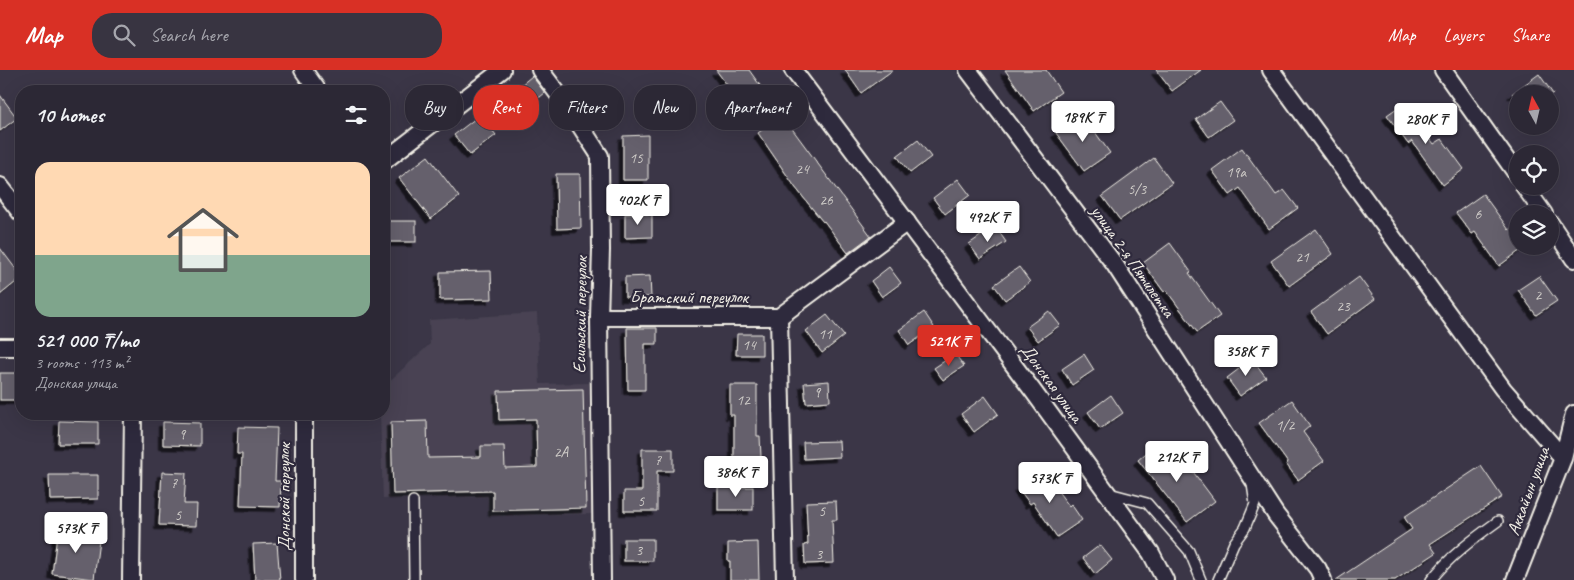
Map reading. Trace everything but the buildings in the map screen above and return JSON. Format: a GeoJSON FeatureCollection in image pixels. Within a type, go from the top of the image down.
{"type":"FeatureCollection","features":[{"type":"Feature","properties":{"kind":"street"},"geometry":{"type":"LineString","coordinates":[[302,70],[313,85]]}},
{"type":"Feature","properties":{"kind":"street"},"geometry":{"type":"LineString","coordinates":[[390,156],[502,70]]}},
{"type":"Feature","properties":{"kind":"street","name":"Есильский переулок"},"geometry":{"type":"LineString","coordinates":[[540,70],[568,107],[600,156],[601,250],[599,317],[602,580]]}},
{"type":"Feature","properties":{"kind":"street","name":"Донская улица"},"geometry":{"type":"LineString","coordinates":[[793,70],[1108,493],[1151,553],[1165,580]]}},
{"type":"Feature","properties":{"kind":"street","name":"улица 2-я Пятилетка"},"geometry":{"type":"LineString","coordinates":[[968,70],[1115,264],[1276,514],[1318,569],[1323,580]]}},
{"type":"Feature","properties":{"kind":"street"},"geometry":{"type":"LineString","coordinates":[[1271,70],[1503,389],[1563,458]]}},
{"type":"Feature","properties":{"kind":"street"},"geometry":{"type":"LineString","coordinates":[[1443,70],[1509,163]]}},
{"type":"Feature","properties":{"kind":"street"},"geometry":{"type":"LineString","coordinates":[[0,186],[15,205]]}},
{"type":"Feature","properties":{"kind":"street"},"geometry":{"type":"LineString","coordinates":[[785,580],[780,317],[907,222]]}},
{"type":"Feature","properties":{"kind":"street"},"geometry":{"type":"LineString","coordinates":[[1559,237],[1574,260]]}},
{"type":"Feature","properties":{"kind":"street","name":"Братский переулок"},"geometry":{"type":"LineString","coordinates":[[599,317],[780,317]]}},
{"type":"Feature","properties":{"kind":"street"},"geometry":{"type":"LineString","coordinates":[[0,347],[15,347]]}},
{"type":"Feature","properties":{"kind":"street","name":"Аккайын улица"},"geometry":{"type":"LineString","coordinates":[[1516,580],[1563,458],[1574,414]]}},
{"type":"Feature","properties":{"kind":"street"},"geometry":{"type":"LineString","coordinates":[[132,580],[133,420]]}},
{"type":"Feature","properties":{"kind":"street","name":"Донской переулок"},"geometry":{"type":"LineString","coordinates":[[304,420],[304,580]]}},
{"type":"Feature","properties":{"kind":"lane"},"geometry":{"type":"LineString","coordinates":[[1218,580],[1234,543],[1245,528],[1255,504],[1250,474]]}},
{"type":"Feature","properties":{"kind":"lane"},"geometry":{"type":"LineString","coordinates":[[1108,493],[1147,503],[1189,552],[1202,580]]}},
{"type":"Feature","properties":{"kind":"lane"},"geometry":{"type":"LineString","coordinates":[[413,501],[414,580]]}},
{"type":"Feature","properties":{"kind":"lane"},"geometry":{"type":"LineString","coordinates":[[1431,580],[1444,563],[1468,542],[1498,521]]}},
{"type":"Feature","properties":{"kind":"shaded area"},"geometry":{"type":"Polygon","coordinates":[[[537,313],[540,384],[589,383],[592,514],[488,516],[487,497],[383,499],[380,420],[390,420],[390,381],[430,344],[429,320],[537,313]]]}}]}
